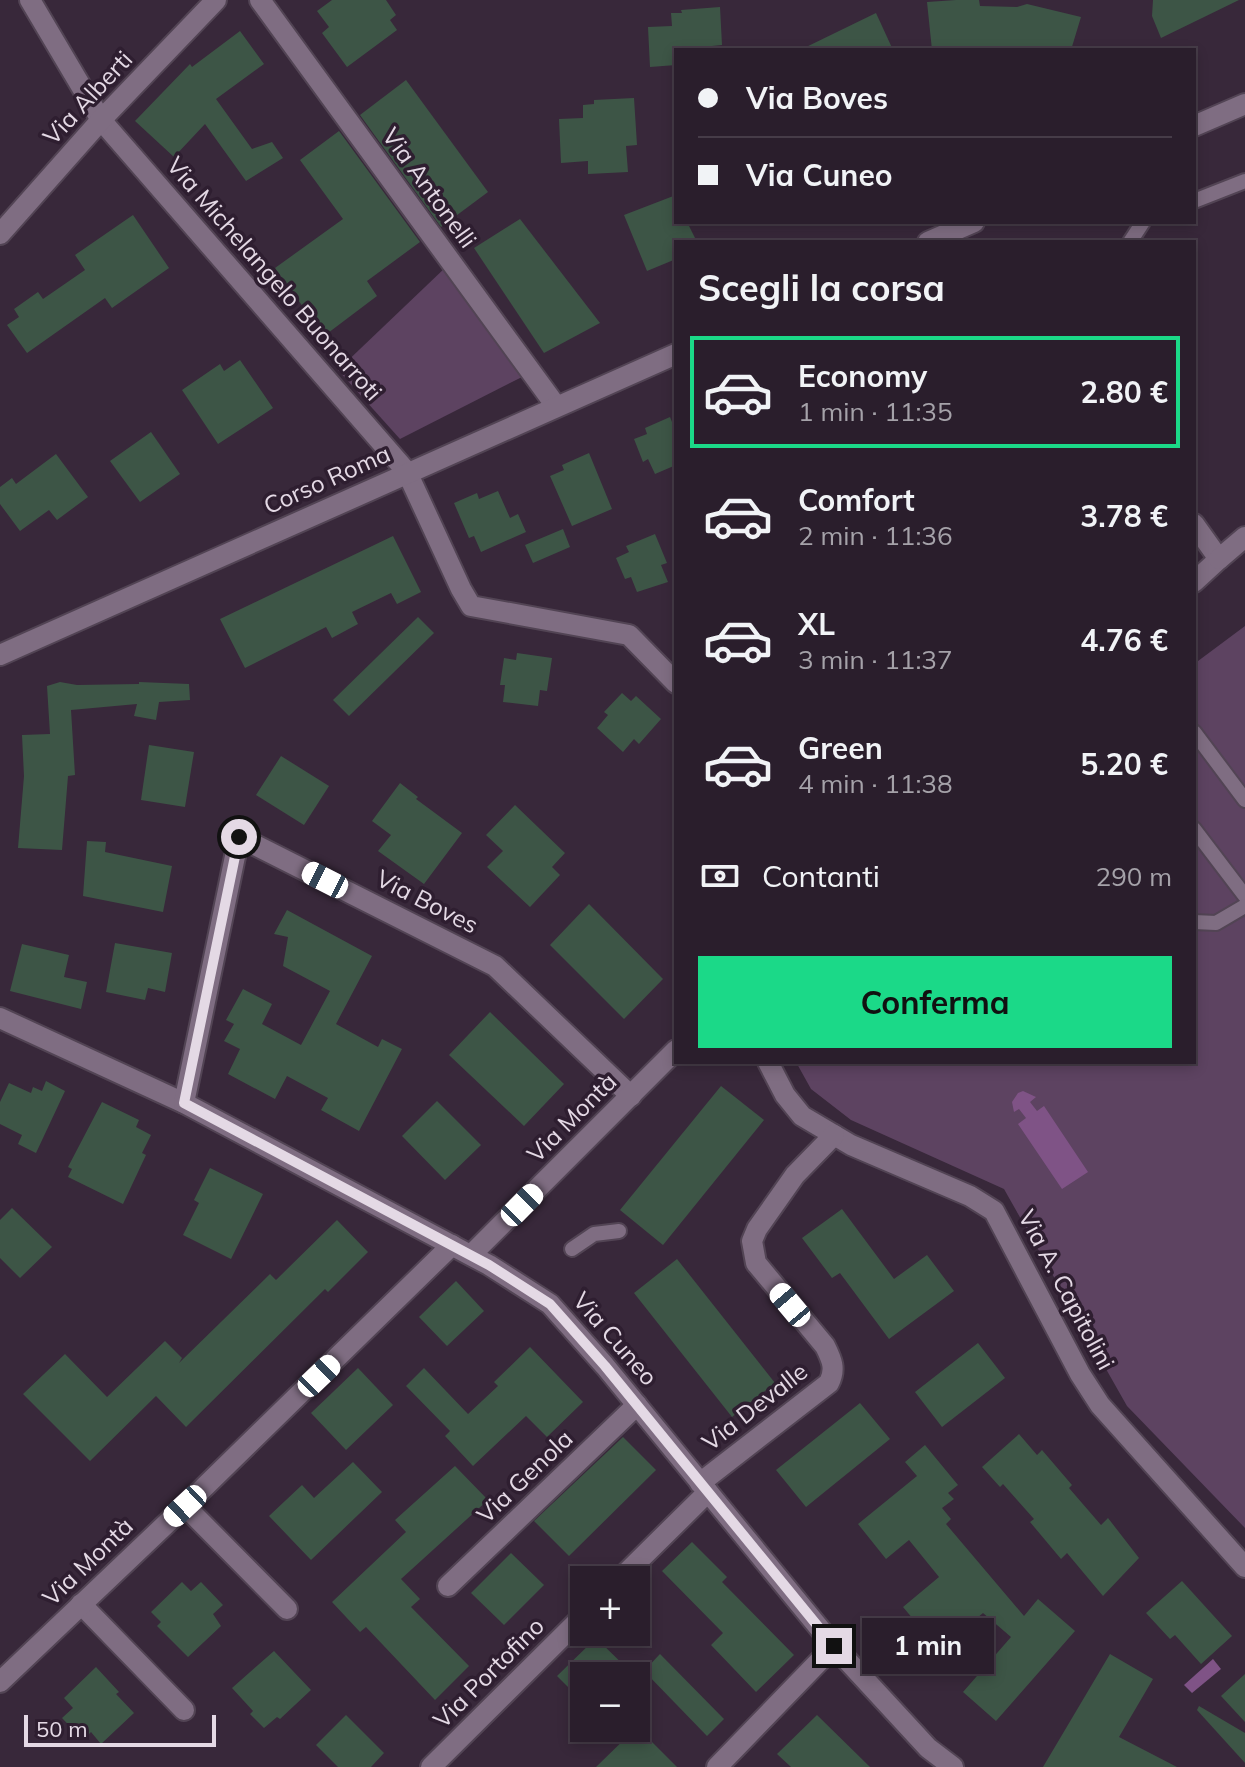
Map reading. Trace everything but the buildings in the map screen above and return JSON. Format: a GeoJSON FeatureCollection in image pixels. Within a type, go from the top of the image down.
{"type":"FeatureCollection","features":[{"type":"Feature","properties":{"kind":"street","name":"Via Michelangelo Buonarroti"},"geometry":{"type":"LineString","coordinates":[[30,0],[101,120],[407,472],[471,606],[629,635],[674,681]]}},
{"type":"Feature","properties":{"kind":"street","name":"Via Alberti"},"geometry":{"type":"LineString","coordinates":[[0,234],[101,120],[216,0]]}},
{"type":"Feature","properties":{"kind":"street","name":"Via Antonelli"},"geometry":{"type":"LineString","coordinates":[[260,0],[556,406]]}},
{"type":"Feature","properties":{"kind":"street"},"geometry":{"type":"LineString","coordinates":[[1196,125],[1245,104]]}},
{"type":"Feature","properties":{"kind":"street"},"geometry":{"type":"LineString","coordinates":[[933,240],[969,224]]}},
{"type":"Feature","properties":{"kind":"street","name":"Corso Roma"},"geometry":{"type":"LineString","coordinates":[[0,655],[674,355]]}},
{"type":"Feature","properties":{"kind":"street"},"geometry":{"type":"LineString","coordinates":[[1196,527],[1219,559]]}},
{"type":"Feature","properties":{"kind":"street"},"geometry":{"type":"LineString","coordinates":[[1196,580],[1245,537]]}},
{"type":"Feature","properties":{"kind":"street","name":"Via Boves"},"geometry":{"type":"LineString","coordinates":[[184,1103],[239,837],[495,966],[631,1096]]}},
{"type":"Feature","properties":{"kind":"street","name":"Via Cuneo"},"geometry":{"type":"LineString","coordinates":[[0,1018],[184,1103],[471,1255],[550,1304],[637,1405],[834,1646],[928,1748],[953,1767]]}},
{"type":"Feature","properties":{"kind":"street","name":"Via Montà"},"geometry":{"type":"LineString","coordinates":[[471,1255],[674,1052]]}},
{"type":"Feature","properties":{"kind":"street","name":"Via A. Capitolini"},"geometry":{"type":"LineString","coordinates":[[769,1064],[785,1095],[802,1116],[834,1135],[970,1196],[994,1211],[1080,1374],[1100,1405],[1245,1567]]}},
{"type":"Feature","properties":{"kind":"street","name":"Via Devalle"},"geometry":{"type":"LineString","coordinates":[[704,1488],[829,1383],[834,1373],[825,1346],[756,1263],[752,1241],[795,1175],[834,1135]]}},
{"type":"Feature","properties":{"kind":"street","name":"Via Montà"},"geometry":{"type":"LineString","coordinates":[[0,1682],[452,1245]]}},
{"type":"Feature","properties":{"kind":"street","name":"Via Genola"},"geometry":{"type":"LineString","coordinates":[[448,1586],[637,1405]]}},
{"type":"Feature","properties":{"kind":"street"},"geometry":{"type":"LineString","coordinates":[[632,1566],[704,1488]]}},
{"type":"Feature","properties":{"kind":"street"},"geometry":{"type":"LineString","coordinates":[[185,1506],[287,1609]]}},
{"type":"Feature","properties":{"kind":"street"},"geometry":{"type":"LineString","coordinates":[[81,1604],[184,1710]]}},
{"type":"Feature","properties":{"kind":"street","name":"Via Portofino"},"geometry":{"type":"LineString","coordinates":[[431,1767],[570,1629]]}},
{"type":"Feature","properties":{"kind":"street"},"geometry":{"type":"LineString","coordinates":[[717,1767],[834,1646]]}},
{"type":"Feature","properties":{"kind":"lane"},"geometry":{"type":"LineString","coordinates":[[1196,200],[1245,181]]}},
{"type":"Feature","properties":{"kind":"lane"},"geometry":{"type":"LineString","coordinates":[[1196,735],[1245,800]]}},
{"type":"Feature","properties":{"kind":"lane"},"geometry":{"type":"LineString","coordinates":[[1196,832],[1245,896]]}},
{"type":"Feature","properties":{"kind":"lane"},"geometry":{"type":"LineString","coordinates":[[1196,922],[1216,923],[1245,906]]}},
{"type":"Feature","properties":{"kind":"lane"},"geometry":{"type":"LineString","coordinates":[[572,1249],[594,1234],[619,1231]]}},
{"type":"Feature","properties":{"kind":"shaded area"},"geometry":{"type":"Polygon","coordinates":[[[447,266],[522,377],[400,439],[338,370],[447,266]]]}},
{"type":"Feature","properties":{"kind":"shaded area"},"geometry":{"type":"Polygon","coordinates":[[[1245,626],[1245,1528],[1127,1406],[1004,1189],[851,1120],[811,1089],[797,1064],[1196,1064],[1196,663],[1245,626]]]}},
{"type":"Feature","properties":{"kind":"shaded area"},"geometry":{"type":"Polygon","coordinates":[[[1023,1091],[1036,1097],[1030,1102],[1037,1111],[1044,1106],[1088,1172],[1062,1189],[1018,1124],[1026,1118],[1019,1109],[1014,1112],[1012,1102],[1023,1091]]]}},
{"type":"Feature","properties":{"kind":"shaded area"},"geometry":{"type":"Polygon","coordinates":[[[1213,1659],[1221,1669],[1192,1693],[1184,1685],[1213,1659]]]}},
{"type":"Feature","properties":{"kind":"route"},"geometry":{"type":"LineString","coordinates":[[239,837],[184,1103],[489,1265],[550,1304],[605,1366],[834,1646]]}}]}
